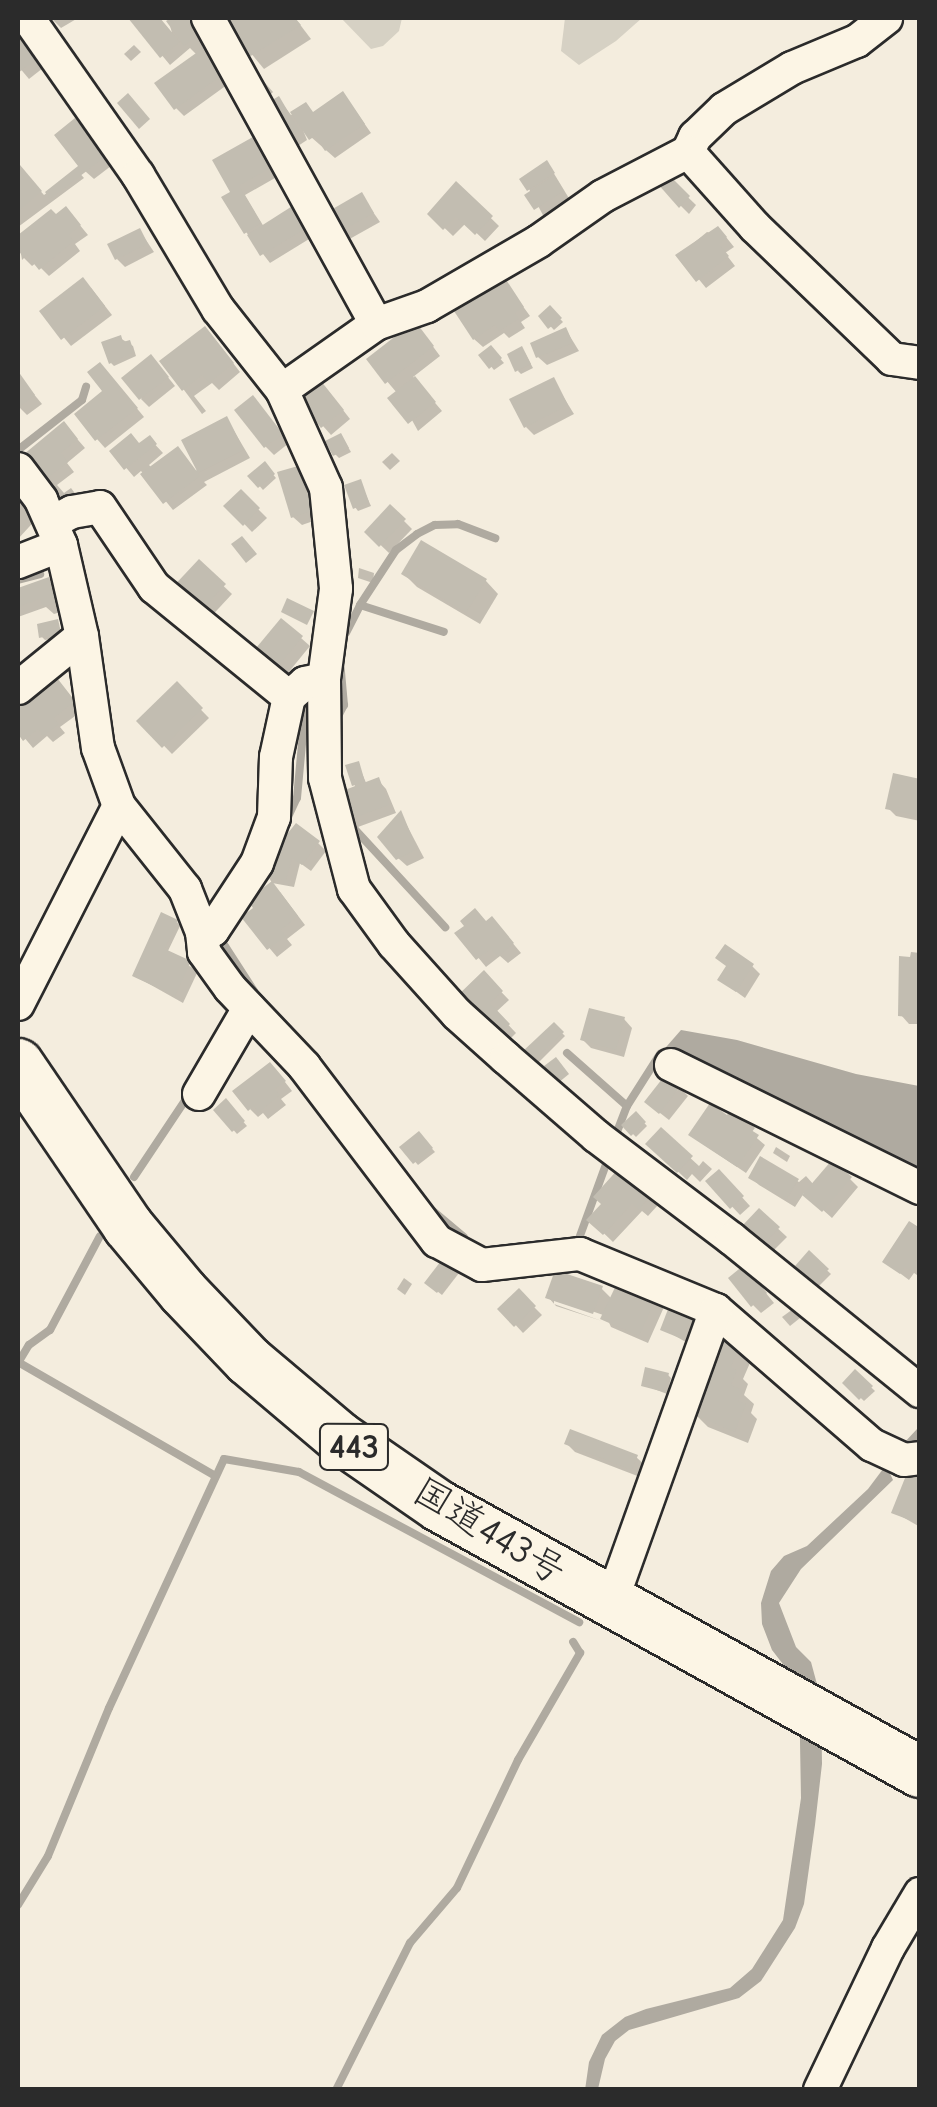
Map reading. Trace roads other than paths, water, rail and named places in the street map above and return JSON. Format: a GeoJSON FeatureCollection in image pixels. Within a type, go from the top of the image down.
{"type":"FeatureCollection","features":[{"type":"Feature","properties":{"kind":"highway","name":"国道443号"},"geometry":{"type":"LineString","coordinates":[[18,1064],[128,1226],[183,1292],[250,1361],[339,1437],[439,1506],[920,1772]]}},
{"type":"Feature","properties":{"kind":"street"},"geometry":{"type":"LineString","coordinates":[[28,18],[138,176],[218,309],[282,390],[326,488],[336,589],[324,680],[324,778],[354,888],[394,944],[456,1014],[580,1123],[920,1391]]}},
{"type":"Feature","properties":{"kind":"street"},"geometry":{"type":"LineString","coordinates":[[208,18],[376,324]]}},
{"type":"Feature","properties":{"kind":"street"},"geometry":{"type":"LineString","coordinates":[[282,390],[376,324],[427,306],[539,241],[603,196],[688,152],[695,137],[724,109],[792,68],[857,41],[886,18]]}},
{"type":"Feature","properties":{"kind":"street"},"geometry":{"type":"LineString","coordinates":[[688,152],[756,227],[892,360],[908,365],[920,363]]}},
{"type":"Feature","properties":{"kind":"street"},"geometry":{"type":"LineString","coordinates":[[18,469],[57,533],[82,636],[98,748],[119,806],[185,889],[202,932],[204,952],[249,1008],[304,1066],[437,1241],[482,1265],[580,1254],[716,1310],[872,1446],[904,1460],[920,1458]]}},
{"type":"Feature","properties":{"kind":"street"},"geometry":{"type":"LineString","coordinates":[[18,562],[57,533],[72,512],[100,507],[154,587],[289,698]]}},
{"type":"Feature","properties":{"kind":"street"},"geometry":{"type":"LineString","coordinates":[[18,688],[82,636]]}},
{"type":"Feature","properties":{"kind":"street"},"geometry":{"type":"LineString","coordinates":[[202,932],[213,930],[257,863],[274,817],[276,757],[289,698],[306,683],[324,680]]}},
{"type":"Feature","properties":{"kind":"street"},"geometry":{"type":"LineString","coordinates":[[18,1004],[119,806]]}},
{"type":"Feature","properties":{"kind":"street"},"geometry":{"type":"LineString","coordinates":[[199,1094],[249,1008]]}},
{"type":"Feature","properties":{"kind":"street"},"geometry":{"type":"LineString","coordinates":[[671,1065],[920,1188]]}},
{"type":"Feature","properties":{"kind":"street"},"geometry":{"type":"LineString","coordinates":[[611,1603],[716,1310]]}},
{"type":"Feature","properties":{"kind":"street"},"geometry":{"type":"LineString","coordinates":[[820,2090],[888,1948],[920,1894]]}},
{"type":"Feature","properties":{"kind":"waterway"},"geometry":{"type":"LineString","coordinates":[[18,450],[82,400],[86,387]]}},
{"type":"Feature","properties":{"kind":"waterway"},"geometry":{"type":"LineString","coordinates":[[360,605],[396,550],[435,525],[458,524],[495,538]]}},
{"type":"Feature","properties":{"kind":"waterway"},"geometry":{"type":"LineString","coordinates":[[18,580],[40,574]]}},
{"type":"Feature","properties":{"kind":"waterway"},"geometry":{"type":"LineString","coordinates":[[346,633],[360,605],[444,632]]}},
{"type":"Feature","properties":{"kind":"waterway"},"geometry":{"type":"LineString","coordinates":[[336,720],[344,705],[340,661]]}},
{"type":"Feature","properties":{"kind":"waterway"},"geometry":{"type":"LineString","coordinates":[[287,819],[297,798],[305,711]]}},
{"type":"Feature","properties":{"kind":"waterway"},"geometry":{"type":"LineString","coordinates":[[349,823],[445,927]]}},
{"type":"Feature","properties":{"kind":"waterway"},"geometry":{"type":"LineString","coordinates":[[222,935],[221,940],[254,991]]}},
{"type":"Feature","properties":{"kind":"waterway"},"geometry":{"type":"LineString","coordinates":[[567,1053],[627,1106]]}},
{"type":"Feature","properties":{"kind":"waterway"},"geometry":{"type":"LineString","coordinates":[[615,1137],[627,1106],[660,1054]]}},
{"type":"Feature","properties":{"kind":"waterway"},"geometry":{"type":"LineString","coordinates":[[134,1177],[190,1093]]}},
{"type":"Feature","properties":{"kind":"waterway"},"geometry":{"type":"LineString","coordinates":[[577,1244],[608,1159]]}},
{"type":"Feature","properties":{"kind":"waterway"},"geometry":{"type":"LineString","coordinates":[[433,1211],[464,1237]]}},
{"type":"Feature","properties":{"kind":"waterway"},"geometry":{"type":"LineString","coordinates":[[18,1363],[29,1345],[50,1330],[100,1236]]}},
{"type":"Feature","properties":{"kind":"waterway"},"geometry":{"type":"LineString","coordinates":[[18,1362],[214,1475]]}},
{"type":"Feature","properties":{"kind":"waterway"},"geometry":{"type":"LineString","coordinates":[[902,1451],[920,1432]]}},
{"type":"Feature","properties":{"kind":"waterway"},"geometry":{"type":"LineString","coordinates":[[18,1905],[48,1856],[109,1708],[224,1459],[299,1472],[579,1622]]}},
{"type":"Feature","properties":{"kind":"waterway"},"geometry":{"type":"LineString","coordinates":[[336,2090],[410,1943],[457,1888],[518,1760],[580,1653],[573,1642]]}}]}
